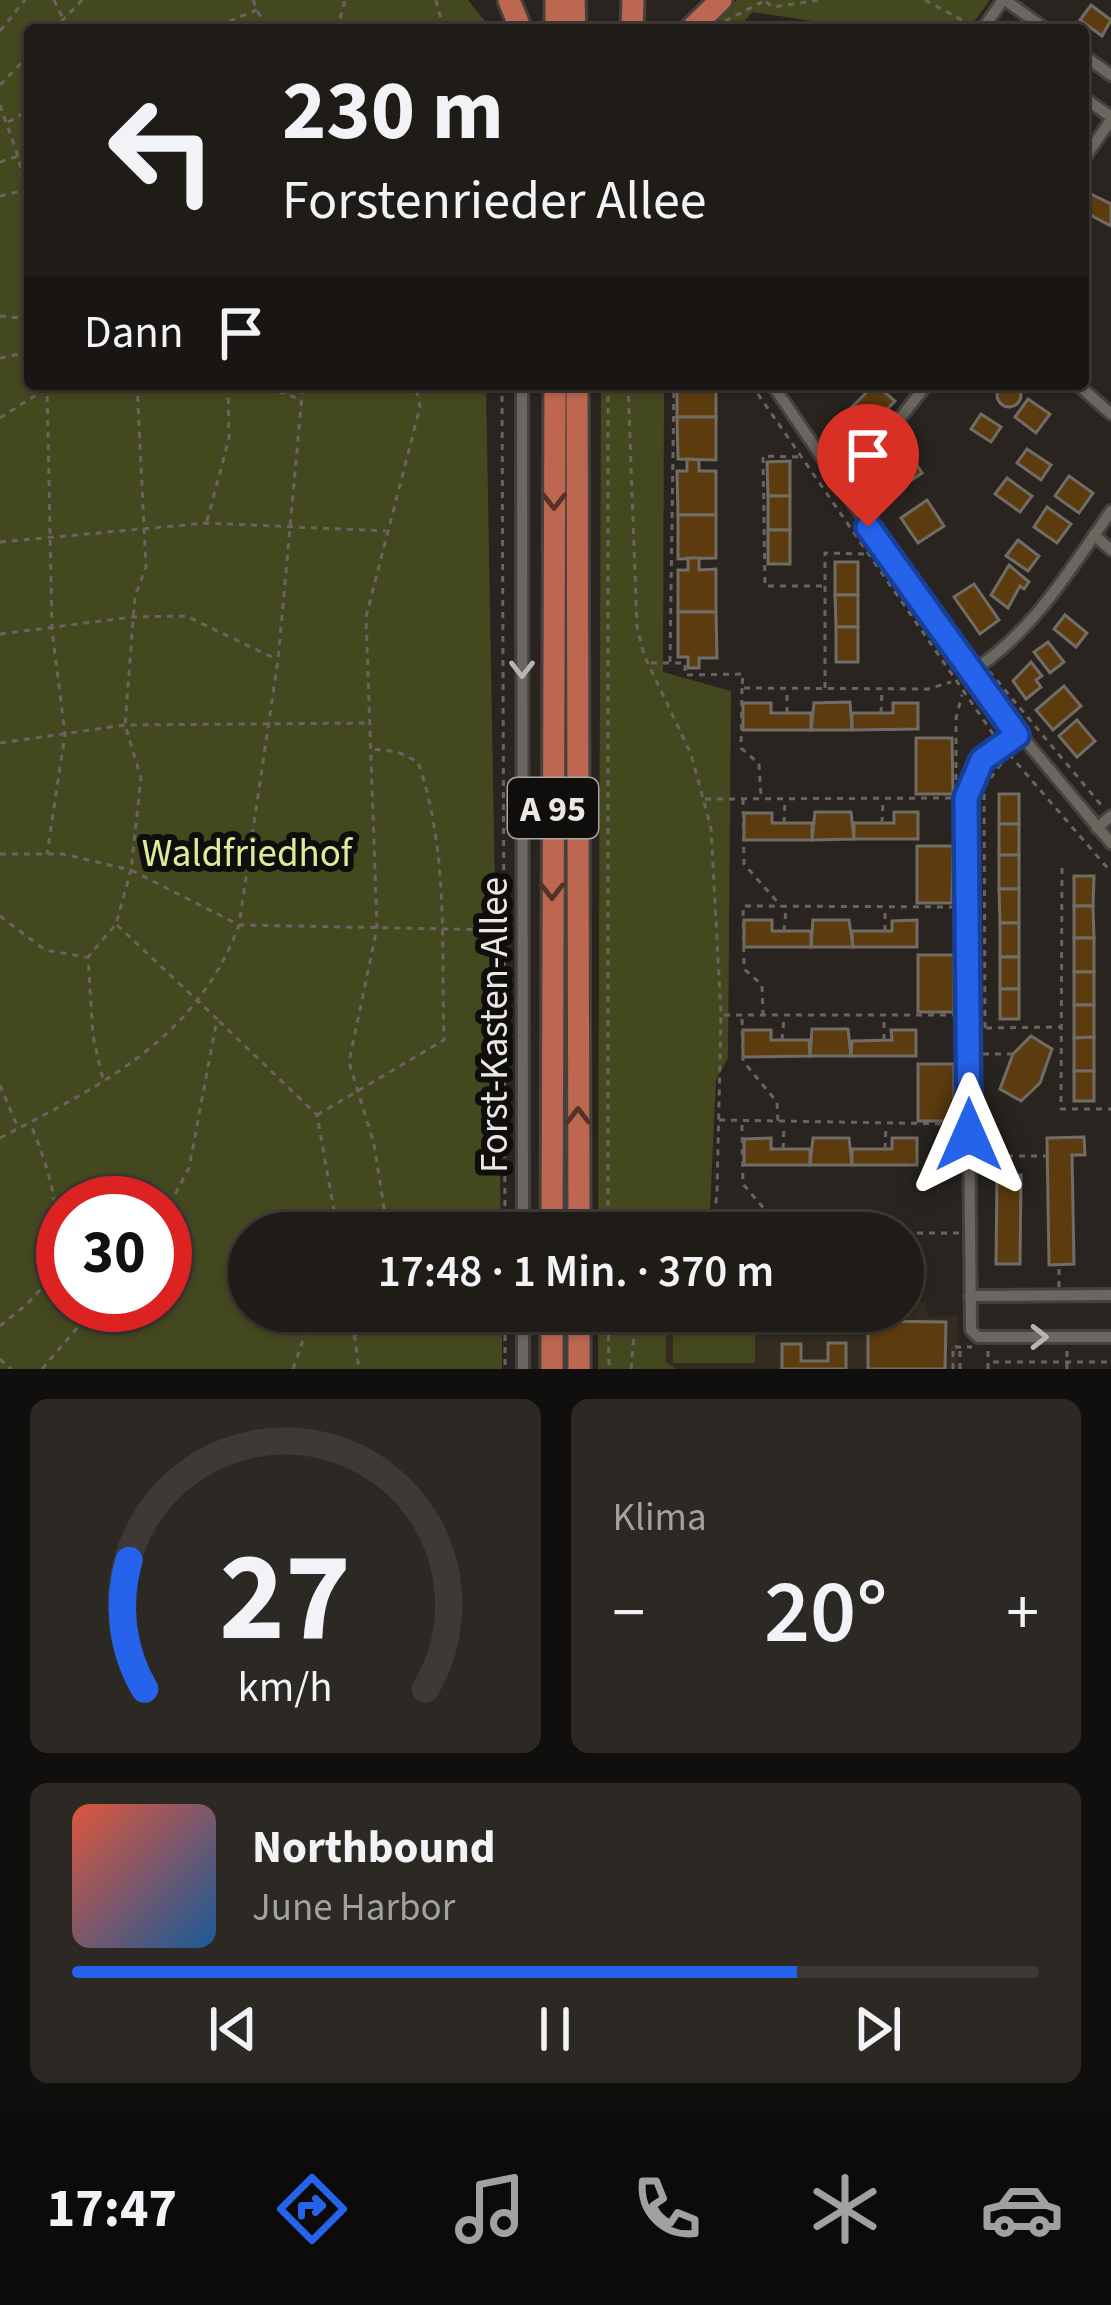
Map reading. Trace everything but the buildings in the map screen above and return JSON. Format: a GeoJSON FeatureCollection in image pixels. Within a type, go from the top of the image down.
{"type":"FeatureCollection","features":[{"type":"Feature","properties":{"kind":"highway"},"geometry":{"type":"LineString","coordinates":[[696,24],[721,0]]}},
{"type":"Feature","properties":{"kind":"highway","name":"A 95"},"geometry":{"type":"LineString","coordinates":[[552,1212],[555,390]]}},
{"type":"Feature","properties":{"kind":"highway","name":"A 95"},"geometry":{"type":"LineString","coordinates":[[577,390],[579,1212]]}},
{"type":"Feature","properties":{"kind":"highway"},"geometry":{"type":"LineString","coordinates":[[578,480],[587,440],[590,390]]}},
{"type":"Feature","properties":{"kind":"highway"},"geometry":{"type":"LineString","coordinates":[[552,1332],[552,1369]]}},
{"type":"Feature","properties":{"kind":"highway"},"geometry":{"type":"LineString","coordinates":[[579,1332],[579,1369]]}},
{"type":"Feature","properties":{"kind":"street"},"geometry":{"type":"LineString","coordinates":[[1004,0],[1038,24]]}},
{"type":"Feature","properties":{"kind":"street"},"geometry":{"type":"LineString","coordinates":[[1089,151],[1111,118]]}},
{"type":"Feature","properties":{"kind":"street","name":"Forst-Kasten-Allee"},"geometry":{"type":"LineString","coordinates":[[522,390],[523,1212]]}},
{"type":"Feature","properties":{"kind":"street"},"geometry":{"type":"LineString","coordinates":[[776,390],[969,673],[1111,843]]}},
{"type":"Feature","properties":{"kind":"street"},"geometry":{"type":"LineString","coordinates":[[833,476],[891,430],[922,390]]}},
{"type":"Feature","properties":{"kind":"street"},"geometry":{"type":"LineString","coordinates":[[1084,390],[1111,414]]}},
{"type":"Feature","properties":{"kind":"street"},"geometry":{"type":"LineString","coordinates":[[969,673],[1028,625],[1111,511]]}},
{"type":"Feature","properties":{"kind":"street"},"geometry":{"type":"LineString","coordinates":[[1094,535],[1111,550]]}},
{"type":"Feature","properties":{"kind":"street"},"geometry":{"type":"LineString","coordinates":[[1017,735],[1006,750],[982,760],[961,798],[969,1054],[970,1330],[978,1337],[1111,1337]]}},
{"type":"Feature","properties":{"kind":"street"},"geometry":{"type":"LineString","coordinates":[[1097,828],[1111,816]]}},
{"type":"Feature","properties":{"kind":"street"},"geometry":{"type":"LineString","coordinates":[[970,1296],[1111,1295]]}},
{"type":"Feature","properties":{"kind":"street"},"geometry":{"type":"LineString","coordinates":[[523,1332],[523,1369]]}},
{"type":"Feature","properties":{"kind":"path"},"geometry":{"type":"LineString","coordinates":[[0,31],[26,0]]}},
{"type":"Feature","properties":{"kind":"path"},"geometry":{"type":"LineString","coordinates":[[53,0],[63,19]]}},
{"type":"Feature","properties":{"kind":"path"},"geometry":{"type":"LineString","coordinates":[[58,24],[82,0]]}},
{"type":"Feature","properties":{"kind":"path"},"geometry":{"type":"LineString","coordinates":[[253,0],[263,24]]}},
{"type":"Feature","properties":{"kind":"path"},"geometry":{"type":"LineString","coordinates":[[723,24],[765,0],[773,7],[819,0]]}},
{"type":"Feature","properties":{"kind":"path"},"geometry":{"type":"LineString","coordinates":[[925,0],[973,24]]}},
{"type":"Feature","properties":{"kind":"path"},"geometry":{"type":"LineString","coordinates":[[222,24],[257,10]]}},
{"type":"Feature","properties":{"kind":"path"},"geometry":{"type":"LineString","coordinates":[[0,85],[24,60]]}},
{"type":"Feature","properties":{"kind":"path"},"geometry":{"type":"LineString","coordinates":[[0,105],[24,176]]}},
{"type":"Feature","properties":{"kind":"path"},"geometry":{"type":"LineString","coordinates":[[6,122],[24,113]]}},
{"type":"Feature","properties":{"kind":"path"},"geometry":{"type":"LineString","coordinates":[[0,162],[24,154]]}},
{"type":"Feature","properties":{"kind":"path"},"geometry":{"type":"LineString","coordinates":[[0,418],[41,390]]}},
{"type":"Feature","properties":{"kind":"path"},"geometry":{"type":"LineString","coordinates":[[47,390],[52,630],[65,734],[47,854]]}},
{"type":"Feature","properties":{"kind":"path"},"geometry":{"type":"LineString","coordinates":[[104,1082],[93,1036],[88,957],[116,924],[131,870],[141,778],[125,725],[133,617],[146,567],[137,390]]}},
{"type":"Feature","properties":{"kind":"path"},"geometry":{"type":"LineString","coordinates":[[206,523],[229,438],[228,390]]}},
{"type":"Feature","properties":{"kind":"path"},"geometry":{"type":"LineString","coordinates":[[274,390],[302,399]]}},
{"type":"Feature","properties":{"kind":"path"},"geometry":{"type":"LineString","coordinates":[[0,1138],[149,1052],[201,1001],[225,964],[239,926],[278,660],[303,390]]}},
{"type":"Feature","properties":{"kind":"path"},"geometry":{"type":"LineString","coordinates":[[385,1212],[374,1144],[349,1062],[377,928],[366,617],[420,406],[416,390]]}},
{"type":"Feature","properties":{"kind":"path"},"geometry":{"type":"LineString","coordinates":[[502,390],[505,1212]]}},
{"type":"Feature","properties":{"kind":"path"},"geometry":{"type":"LineString","coordinates":[[608,390],[608,1212]]}},
{"type":"Feature","properties":{"kind":"path"},"geometry":{"type":"LineString","coordinates":[[628,390],[637,627],[705,799],[721,1015],[714,1212]]}},
{"type":"Feature","properties":{"kind":"path"},"geometry":{"type":"LineString","coordinates":[[670,663],[674,390]]}},
{"type":"Feature","properties":{"kind":"path"},"geometry":{"type":"LineString","coordinates":[[755,390],[963,694],[1111,872]]}},
{"type":"Feature","properties":{"kind":"path"},"geometry":{"type":"LineString","coordinates":[[755,452],[800,457]]}},
{"type":"Feature","properties":{"kind":"path"},"geometry":{"type":"LineString","coordinates":[[763,456],[764,586],[826,586]]}},
{"type":"Feature","properties":{"kind":"path"},"geometry":{"type":"LineString","coordinates":[[0,542],[206,523],[387,531]]}},
{"type":"Feature","properties":{"kind":"path"},"geometry":{"type":"LineString","coordinates":[[825,690],[825,553],[867,554]]}},
{"type":"Feature","properties":{"kind":"path"},"geometry":{"type":"LineString","coordinates":[[0,634],[133,617],[187,616],[278,660]]}},
{"type":"Feature","properties":{"kind":"path"},"geometry":{"type":"LineString","coordinates":[[648,663],[685,663],[685,675],[742,674],[742,748],[759,764],[761,798]]}},
{"type":"Feature","properties":{"kind":"path"},"geometry":{"type":"LineString","coordinates":[[982,665],[1111,816]]}},
{"type":"Feature","properties":{"kind":"path"},"geometry":{"type":"LineString","coordinates":[[742,688],[928,689],[969,673]]}},
{"type":"Feature","properties":{"kind":"path"},"geometry":{"type":"LineString","coordinates":[[787,713],[788,688]]}},
{"type":"Feature","properties":{"kind":"path"},"geometry":{"type":"LineString","coordinates":[[881,713],[882,689]]}},
{"type":"Feature","properties":{"kind":"path"},"geometry":{"type":"LineString","coordinates":[[961,798],[956,718],[963,694]]}},
{"type":"Feature","properties":{"kind":"path"},"geometry":{"type":"LineString","coordinates":[[0,743],[125,725],[370,722]]}},
{"type":"Feature","properties":{"kind":"path"},"geometry":{"type":"LineString","coordinates":[[317,1115],[444,1040],[440,861],[431,798],[418,762],[398,752],[373,749]]}},
{"type":"Feature","properties":{"kind":"path"},"geometry":{"type":"LineString","coordinates":[[986,1028],[984,798],[990,775],[1006,750]]}},
{"type":"Feature","properties":{"kind":"path"},"geometry":{"type":"LineString","coordinates":[[784,823],[785,798]]}},
{"type":"Feature","properties":{"kind":"path"},"geometry":{"type":"LineString","coordinates":[[882,823],[883,798]]}},
{"type":"Feature","properties":{"kind":"path"},"geometry":{"type":"LineString","coordinates":[[705,799],[984,798]]}},
{"type":"Feature","properties":{"kind":"path"},"geometry":{"type":"LineString","coordinates":[[742,799],[743,864],[784,908],[784,931]]}},
{"type":"Feature","properties":{"kind":"path"},"geometry":{"type":"LineString","coordinates":[[0,854],[85,856],[131,870],[239,926],[504,930]]}},
{"type":"Feature","properties":{"kind":"path"},"geometry":{"type":"LineString","coordinates":[[1062,868],[1061,1109],[1111,1109]]}},
{"type":"Feature","properties":{"kind":"path"},"geometry":{"type":"LineString","coordinates":[[763,1016],[762,986],[744,969],[743,906],[966,907]]}},
{"type":"Feature","properties":{"kind":"path"},"geometry":{"type":"LineString","coordinates":[[885,908],[885,931]]}},
{"type":"Feature","properties":{"kind":"path"},"geometry":{"type":"LineString","coordinates":[[0,916],[45,950],[88,957]]}},
{"type":"Feature","properties":{"kind":"path"},"geometry":{"type":"LineString","coordinates":[[116,924],[317,1115],[335,1212]]}},
{"type":"Feature","properties":{"kind":"path"},"geometry":{"type":"LineString","coordinates":[[721,1015],[885,1015],[968,1021],[986,1028],[1062,1027]]}},
{"type":"Feature","properties":{"kind":"path"},"geometry":{"type":"LineString","coordinates":[[742,1015],[742,1061],[777,1102],[783,1149]]}},
{"type":"Feature","properties":{"kind":"path"},"geometry":{"type":"LineString","coordinates":[[884,1040],[885,1015]]}},
{"type":"Feature","properties":{"kind":"path"},"geometry":{"type":"LineString","coordinates":[[782,1040],[784,1016]]}},
{"type":"Feature","properties":{"kind":"path"},"geometry":{"type":"LineString","coordinates":[[185,1176],[217,1019]]}},
{"type":"Feature","properties":{"kind":"path"},"geometry":{"type":"LineString","coordinates":[[969,1054],[1013,1054]]}},
{"type":"Feature","properties":{"kind":"path"},"geometry":{"type":"LineString","coordinates":[[0,1085],[19,1128]]}},
{"type":"Feature","properties":{"kind":"path"},"geometry":{"type":"LineString","coordinates":[[719,1120],[781,1125],[969,1124]]}},
{"type":"Feature","properties":{"kind":"path"},"geometry":{"type":"LineString","coordinates":[[0,1326],[42,1287],[56,1241],[52,1174],[30,1122]]}},
{"type":"Feature","properties":{"kind":"path"},"geometry":{"type":"LineString","coordinates":[[742,1122],[742,1184],[767,1212]]}},
{"type":"Feature","properties":{"kind":"path"},"geometry":{"type":"LineString","coordinates":[[885,1149],[886,1124]]}},
{"type":"Feature","properties":{"kind":"path"},"geometry":{"type":"LineString","coordinates":[[969,1156],[1048,1156]]}},
{"type":"Feature","properties":{"kind":"path"},"geometry":{"type":"LineString","coordinates":[[1003,1156],[1003,1175]]}},
{"type":"Feature","properties":{"kind":"path"},"geometry":{"type":"LineString","coordinates":[[924,1233],[968,1233]]}},
{"type":"Feature","properties":{"kind":"path"},"geometry":{"type":"LineString","coordinates":[[1059,1264],[1059,1295]]}},
{"type":"Feature","properties":{"kind":"path"},"geometry":{"type":"LineString","coordinates":[[960,1369],[960,1347],[970,1330]]}},
{"type":"Feature","properties":{"kind":"path"},"geometry":{"type":"LineString","coordinates":[[42,1369],[74,1332]]}},
{"type":"Feature","properties":{"kind":"path"},"geometry":{"type":"LineString","coordinates":[[293,1369],[306,1332]]}},
{"type":"Feature","properties":{"kind":"path"},"geometry":{"type":"LineString","coordinates":[[354,1332],[358,1369]]}},
{"type":"Feature","properties":{"kind":"path"},"geometry":{"type":"LineString","coordinates":[[355,1336],[362,1332]]}},
{"type":"Feature","properties":{"kind":"path"},"geometry":{"type":"LineString","coordinates":[[505,1332],[505,1369]]}},
{"type":"Feature","properties":{"kind":"path"},"geometry":{"type":"LineString","coordinates":[[608,1332],[609,1369]]}},
{"type":"Feature","properties":{"kind":"path"},"geometry":{"type":"LineString","coordinates":[[631,1369],[634,1332]]}},
{"type":"Feature","properties":{"kind":"path"},"geometry":{"type":"LineString","coordinates":[[953,1369],[953,1347],[960,1347]]}},
{"type":"Feature","properties":{"kind":"path"},"geometry":{"type":"LineString","coordinates":[[1067,1347],[1067,1365]]}},
{"type":"Feature","properties":{"kind":"path"},"geometry":{"type":"LineString","coordinates":[[988,1351],[988,1369]]}},
{"type":"Feature","properties":{"kind":"path"},"geometry":{"type":"LineString","coordinates":[[0,1359],[11,1369]]}},
{"type":"Feature","properties":{"kind":"path"},"geometry":{"type":"LineString","coordinates":[[993,1362],[1111,1362]]}},
{"type":"Feature","properties":{"kind":"shaded area"},"geometry":{"type":"Polygon","coordinates":[[[924,1302],[928,1317],[958,1316],[959,1369],[676,1369],[666,1362],[667,1332],[924,1332],[924,1302]]]}},
{"type":"Feature","properties":{"kind":"green space","name":"Waldfriedhof"},"geometry":{"type":"Polygon","coordinates":[[[0,0],[468,0],[487,24],[24,24],[24,390],[486,390],[501,1212],[228,1212],[228,1332],[502,1332],[502,1369],[0,1369],[0,0]]]}},
{"type":"Feature","properties":{"kind":"green space"},"geometry":{"type":"Polygon","coordinates":[[[737,0],[990,0],[972,24],[833,24],[752,12],[742,24],[709,24],[737,0]]]}},
{"type":"Feature","properties":{"kind":"green space"},"geometry":{"type":"Polygon","coordinates":[[[601,390],[664,390],[663,672],[731,691],[728,1058],[716,1080],[710,1212],[598,1212],[601,390]]]}},
{"type":"Feature","properties":{"kind":"green space"},"geometry":{"type":"Polygon","coordinates":[[[598,1332],[667,1332],[666,1362],[676,1369],[598,1369],[598,1332]]]}},
{"type":"Feature","properties":{"kind":"green space"},"geometry":{"type":"Polygon","coordinates":[[[673,1332],[755,1332],[755,1363],[673,1363],[673,1332]]]}},
{"type":"Feature","properties":{"kind":"route"},"geometry":{"type":"LineString","coordinates":[[868,527],[1017,735],[982,760],[966,798],[969,1135]]}}]}
